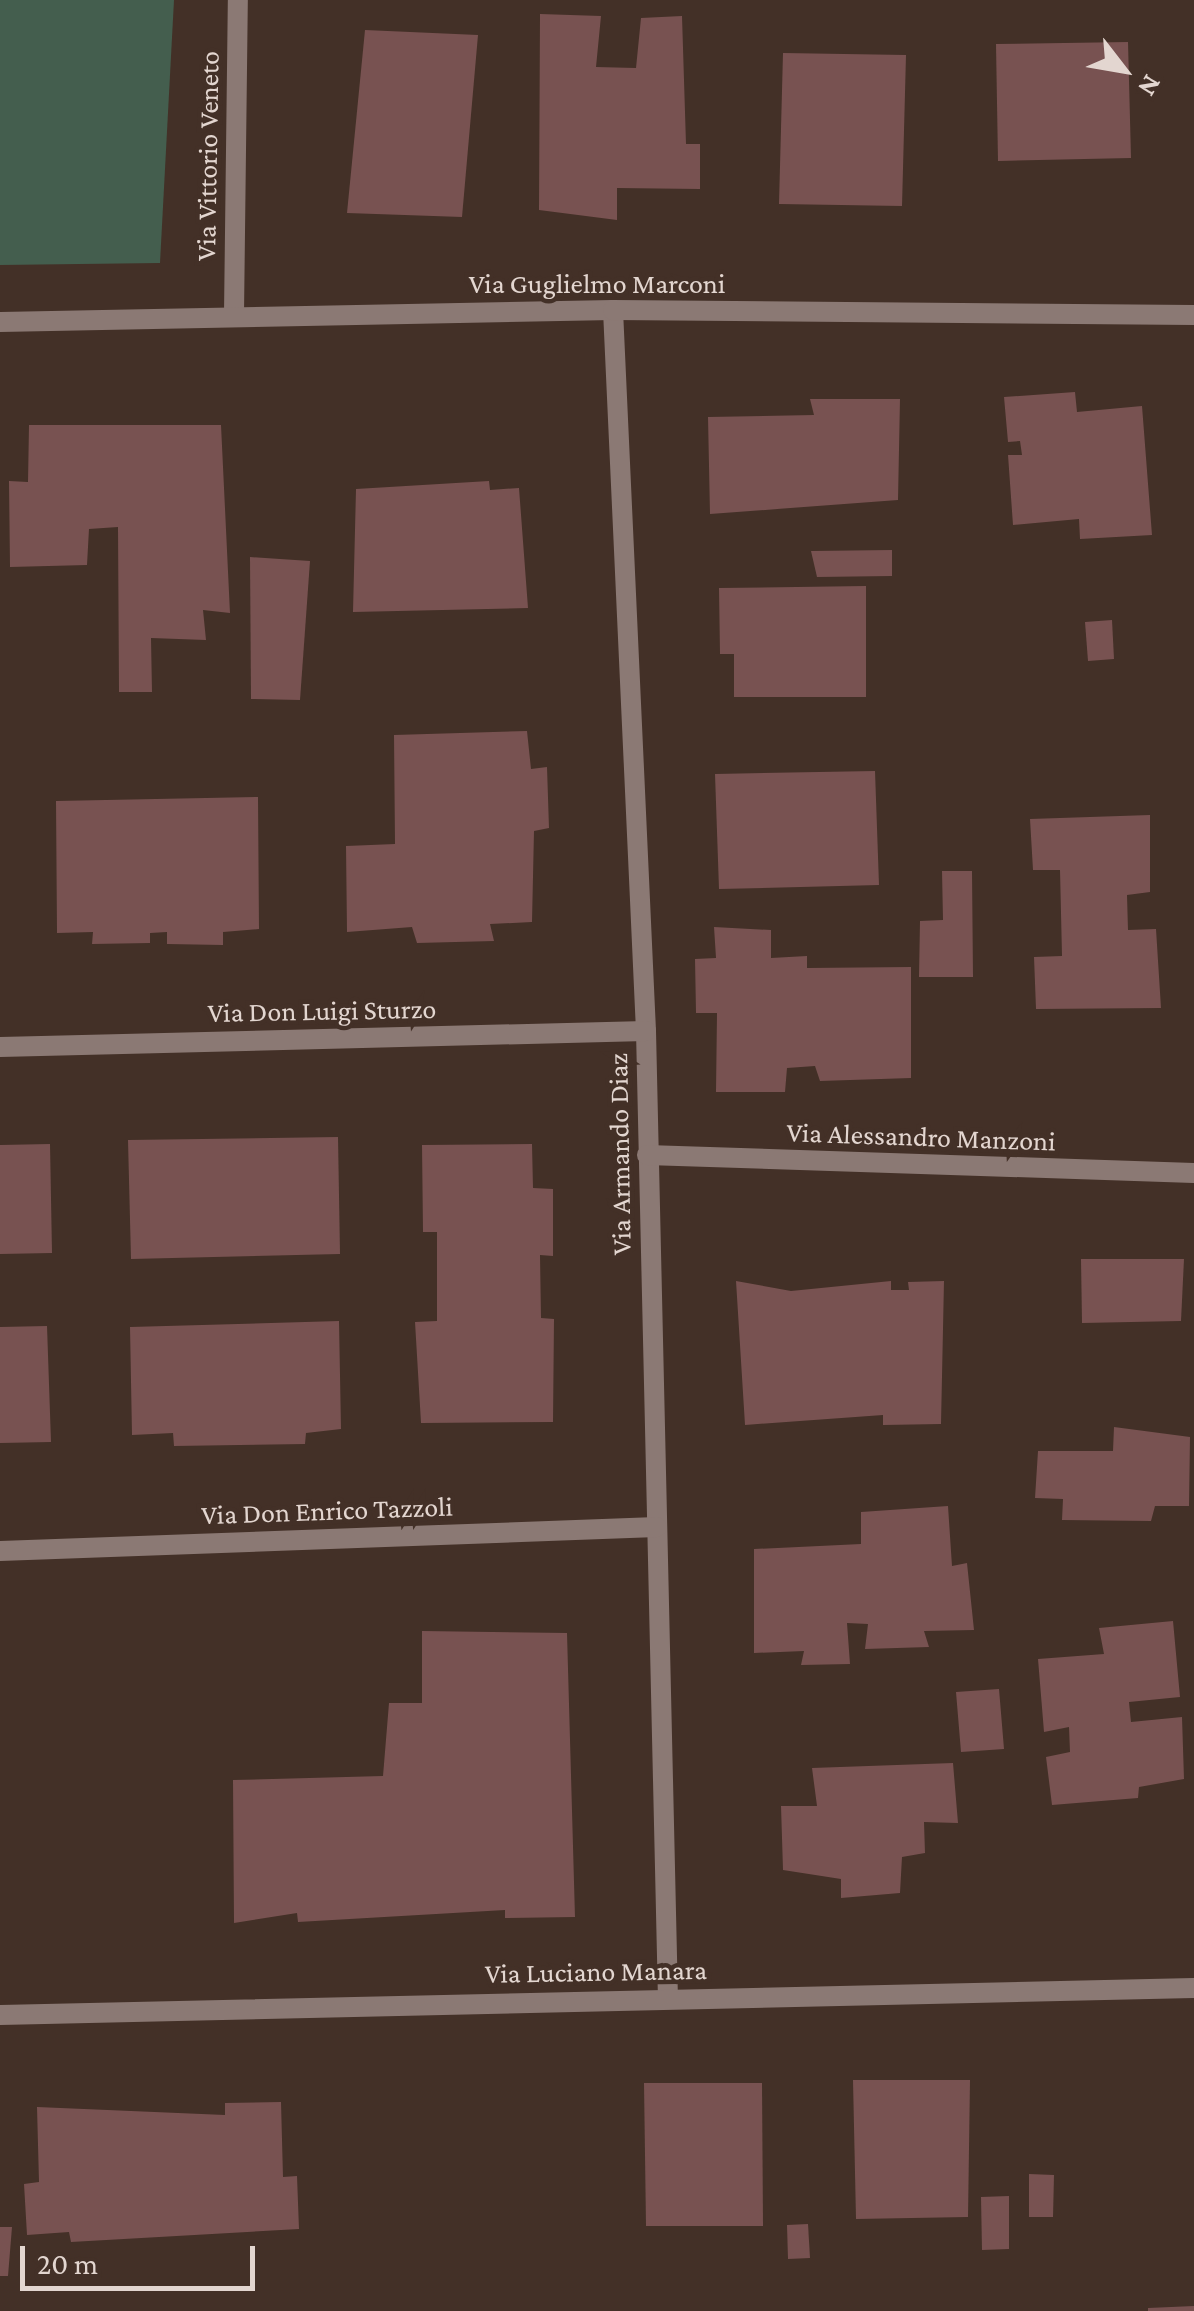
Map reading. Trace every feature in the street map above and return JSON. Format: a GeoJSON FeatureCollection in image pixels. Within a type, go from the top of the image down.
{"type":"FeatureCollection","features":[{"type":"Feature","properties":{"kind":"street","name":"Via Vittorio Veneto"},"geometry":{"type":"LineString","coordinates":[[234,314],[238,0]]}},
{"type":"Feature","properties":{"kind":"street","name":"Via Guglielmo Marconi"},"geometry":{"type":"LineString","coordinates":[[0,322],[234,314],[613,310],[1194,315]]}},
{"type":"Feature","properties":{"kind":"street","name":"Via Armando Diaz"},"geometry":{"type":"LineString","coordinates":[[613,310],[646,1031],[668,1997]]}},
{"type":"Feature","properties":{"kind":"street","name":"Via Don Luigi Sturzo"},"geometry":{"type":"LineString","coordinates":[[0,1047],[646,1031]]}},
{"type":"Feature","properties":{"kind":"street","name":"Via Alessandro Manzoni"},"geometry":{"type":"LineString","coordinates":[[647,1154],[1194,1174]]}},
{"type":"Feature","properties":{"kind":"street","name":"Via Don Enrico Tazzoli"},"geometry":{"type":"LineString","coordinates":[[0,1551],[657,1526]]}},
{"type":"Feature","properties":{"kind":"street","name":"Via Luciano Manara"},"geometry":{"type":"LineString","coordinates":[[0,2016],[668,1997],[1194,1988]]}},
{"type":"Feature","properties":{"kind":"green space"},"geometry":{"type":"Polygon","coordinates":[[[0,0],[174,0],[160,263],[0,265],[0,0]]]}},
{"type":"Feature","properties":{"kind":"building"},"geometry":{"type":"Polygon","coordinates":[[[540,14],[601,16],[596,67],[636,68],[641,18],[682,16],[686,144],[700,144],[700,189],[617,188],[617,220],[539,210],[540,14]]]}},
{"type":"Feature","properties":{"kind":"building"},"geometry":{"type":"Polygon","coordinates":[[[365,30],[478,35],[462,217],[347,213],[365,30]]]}},
{"type":"Feature","properties":{"kind":"building"},"geometry":{"type":"Polygon","coordinates":[[[1128,42],[1131,158],[998,161],[996,44],[1128,42]]]}},
{"type":"Feature","properties":{"kind":"building"},"geometry":{"type":"Polygon","coordinates":[[[783,53],[906,55],[902,206],[779,204],[783,53]]]}},
{"type":"Feature","properties":{"kind":"building"},"geometry":{"type":"Polygon","coordinates":[[[1075,392],[1077,412],[1142,406],[1152,535],[1080,539],[1079,519],[1013,525],[1008,455],[1022,455],[1020,441],[1008,442],[1004,397],[1075,392]]]}},
{"type":"Feature","properties":{"kind":"building"},"geometry":{"type":"Polygon","coordinates":[[[810,399],[900,399],[898,500],[710,514],[708,417],[814,415],[810,399]]]}},
{"type":"Feature","properties":{"kind":"building"},"geometry":{"type":"Polygon","coordinates":[[[29,425],[221,425],[230,613],[203,610],[206,640],[151,638],[152,692],[119,692],[118,527],[89,529],[87,565],[10,567],[9,481],[28,482],[29,425]]]}},
{"type":"Feature","properties":{"kind":"building"},"geometry":{"type":"Polygon","coordinates":[[[489,481],[490,490],[519,488],[528,608],[353,612],[356,489],[489,481]]]}},
{"type":"Feature","properties":{"kind":"building"},"geometry":{"type":"Polygon","coordinates":[[[892,550],[892,576],[817,577],[811,551],[892,550]]]}},
{"type":"Feature","properties":{"kind":"building"},"geometry":{"type":"Polygon","coordinates":[[[250,557],[310,561],[300,700],[251,699],[250,557]]]}},
{"type":"Feature","properties":{"kind":"building"},"geometry":{"type":"Polygon","coordinates":[[[866,586],[866,697],[734,697],[734,654],[720,654],[719,588],[866,586]]]}},
{"type":"Feature","properties":{"kind":"building"},"geometry":{"type":"Polygon","coordinates":[[[1112,620],[1114,659],[1088,661],[1085,622],[1112,620]]]}},
{"type":"Feature","properties":{"kind":"building"},"geometry":{"type":"Polygon","coordinates":[[[527,731],[531,769],[547,767],[549,828],[534,831],[532,922],[490,924],[494,941],[417,943],[412,927],[347,932],[346,846],[395,844],[394,735],[527,731]]]}},
{"type":"Feature","properties":{"kind":"building"},"geometry":{"type":"Polygon","coordinates":[[[875,771],[879,885],[719,889],[715,774],[875,771]]]}},
{"type":"Feature","properties":{"kind":"building"},"geometry":{"type":"Polygon","coordinates":[[[258,797],[259,929],[223,932],[223,945],[167,944],[167,932],[150,933],[150,943],[92,944],[93,932],[57,933],[56,801],[258,797]]]}},
{"type":"Feature","properties":{"kind":"building"},"geometry":{"type":"Polygon","coordinates":[[[1150,815],[1150,892],[1127,895],[1128,930],[1156,929],[1161,1008],[1036,1009],[1034,957],[1062,956],[1060,870],[1033,870],[1030,819],[1150,815]]]}},
{"type":"Feature","properties":{"kind":"building"},"geometry":{"type":"Polygon","coordinates":[[[942,871],[972,871],[973,977],[919,977],[920,921],[943,920],[942,871]]]}},
{"type":"Feature","properties":{"kind":"building"},"geometry":{"type":"Polygon","coordinates":[[[714,927],[771,930],[771,958],[807,956],[807,968],[911,967],[911,1078],[820,1081],[815,1066],[787,1068],[785,1092],[716,1092],[717,1013],[696,1013],[695,959],[716,958],[714,927]]]}},
{"type":"Feature","properties":{"kind":"building"},"geometry":{"type":"Polygon","coordinates":[[[338,1137],[340,1254],[131,1259],[128,1140],[338,1137]]]}},
{"type":"Feature","properties":{"kind":"building"},"geometry":{"type":"Polygon","coordinates":[[[50,1144],[52,1253],[0,1254],[0,1145],[50,1144]]]}},
{"type":"Feature","properties":{"kind":"building"},"geometry":{"type":"Polygon","coordinates":[[[532,1144],[533,1188],[553,1189],[553,1256],[540,1255],[541,1318],[554,1319],[553,1422],[421,1423],[415,1322],[437,1321],[437,1232],[423,1232],[422,1145],[532,1144]]]}},
{"type":"Feature","properties":{"kind":"building"},"geometry":{"type":"Polygon","coordinates":[[[1081,1259],[1184,1259],[1181,1321],[1082,1323],[1081,1259]]]}},
{"type":"Feature","properties":{"kind":"building"},"geometry":{"type":"Polygon","coordinates":[[[736,1281],[791,1291],[891,1281],[891,1290],[909,1290],[908,1282],[944,1281],[941,1424],[883,1425],[883,1415],[745,1425],[736,1281]]]}},
{"type":"Feature","properties":{"kind":"building"},"geometry":{"type":"Polygon","coordinates":[[[339,1321],[341,1429],[306,1433],[305,1444],[174,1446],[173,1433],[132,1435],[130,1327],[339,1321]]]}},
{"type":"Feature","properties":{"kind":"building"},"geometry":{"type":"Polygon","coordinates":[[[47,1326],[51,1442],[0,1443],[0,1327],[47,1326]]]}},
{"type":"Feature","properties":{"kind":"building"},"geometry":{"type":"Polygon","coordinates":[[[1114,1427],[1190,1437],[1189,1506],[1155,1506],[1151,1521],[1062,1520],[1063,1499],[1035,1498],[1038,1451],[1113,1451],[1114,1427]]]}},
{"type":"Feature","properties":{"kind":"building"},"geometry":{"type":"Polygon","coordinates":[[[948,1506],[952,1566],[967,1563],[974,1630],[924,1631],[929,1647],[865,1649],[868,1624],[847,1623],[850,1664],[801,1665],[804,1651],[754,1653],[754,1549],[861,1544],[861,1512],[948,1506]]]}},
{"type":"Feature","properties":{"kind":"building"},"geometry":{"type":"Polygon","coordinates":[[[1173,1621],[1180,1697],[1129,1702],[1131,1722],[1182,1717],[1184,1779],[1139,1787],[1138,1798],[1052,1805],[1046,1757],[1070,1752],[1069,1727],[1044,1732],[1038,1659],[1104,1654],[1099,1628],[1173,1621]]]}},
{"type":"Feature","properties":{"kind":"building"},"geometry":{"type":"Polygon","coordinates":[[[422,1631],[567,1633],[575,1917],[505,1918],[505,1910],[298,1922],[297,1913],[234,1923],[233,1780],[383,1776],[389,1703],[422,1703],[422,1631]]]}},
{"type":"Feature","properties":{"kind":"building"},"geometry":{"type":"Polygon","coordinates":[[[999,1689],[1004,1749],[961,1752],[956,1692],[999,1689]]]}},
{"type":"Feature","properties":{"kind":"building"},"geometry":{"type":"Polygon","coordinates":[[[953,1763],[958,1823],[924,1822],[925,1853],[902,1857],[900,1893],[841,1898],[841,1879],[783,1870],[781,1806],[817,1806],[812,1768],[953,1763]]]}},
{"type":"Feature","properties":{"kind":"building"},"geometry":{"type":"Polygon","coordinates":[[[853,2080],[970,2080],[968,2217],[856,2219],[853,2080]]]}},
{"type":"Feature","properties":{"kind":"building"},"geometry":{"type":"Polygon","coordinates":[[[644,2083],[762,2083],[763,2226],[646,2226],[644,2083]]]}},
{"type":"Feature","properties":{"kind":"building"},"geometry":{"type":"Polygon","coordinates":[[[281,2102],[283,2177],[297,2176],[299,2229],[71,2242],[69,2232],[27,2235],[24,2184],[39,2182],[37,2107],[225,2115],[225,2103],[281,2102]]]}},
{"type":"Feature","properties":{"kind":"building"},"geometry":{"type":"Polygon","coordinates":[[[1029,2174],[1054,2175],[1053,2217],[1029,2217],[1029,2174]]]}},
{"type":"Feature","properties":{"kind":"building"},"geometry":{"type":"Polygon","coordinates":[[[1009,2196],[1009,2249],[982,2250],[981,2197],[1009,2196]]]}},
{"type":"Feature","properties":{"kind":"building"},"geometry":{"type":"Polygon","coordinates":[[[808,2224],[810,2258],[788,2259],[787,2225],[808,2224]]]}},
{"type":"Feature","properties":{"kind":"building"},"geometry":{"type":"Polygon","coordinates":[[[0,2227],[12,2227],[8,2276],[0,2276],[0,2227]]]}},
{"type":"Feature","properties":{"kind":"building"},"geometry":{"type":"Polygon","coordinates":[[[1194,2306],[1194,2311],[1148,2311],[1148,2308],[1194,2306]]]}}]}
